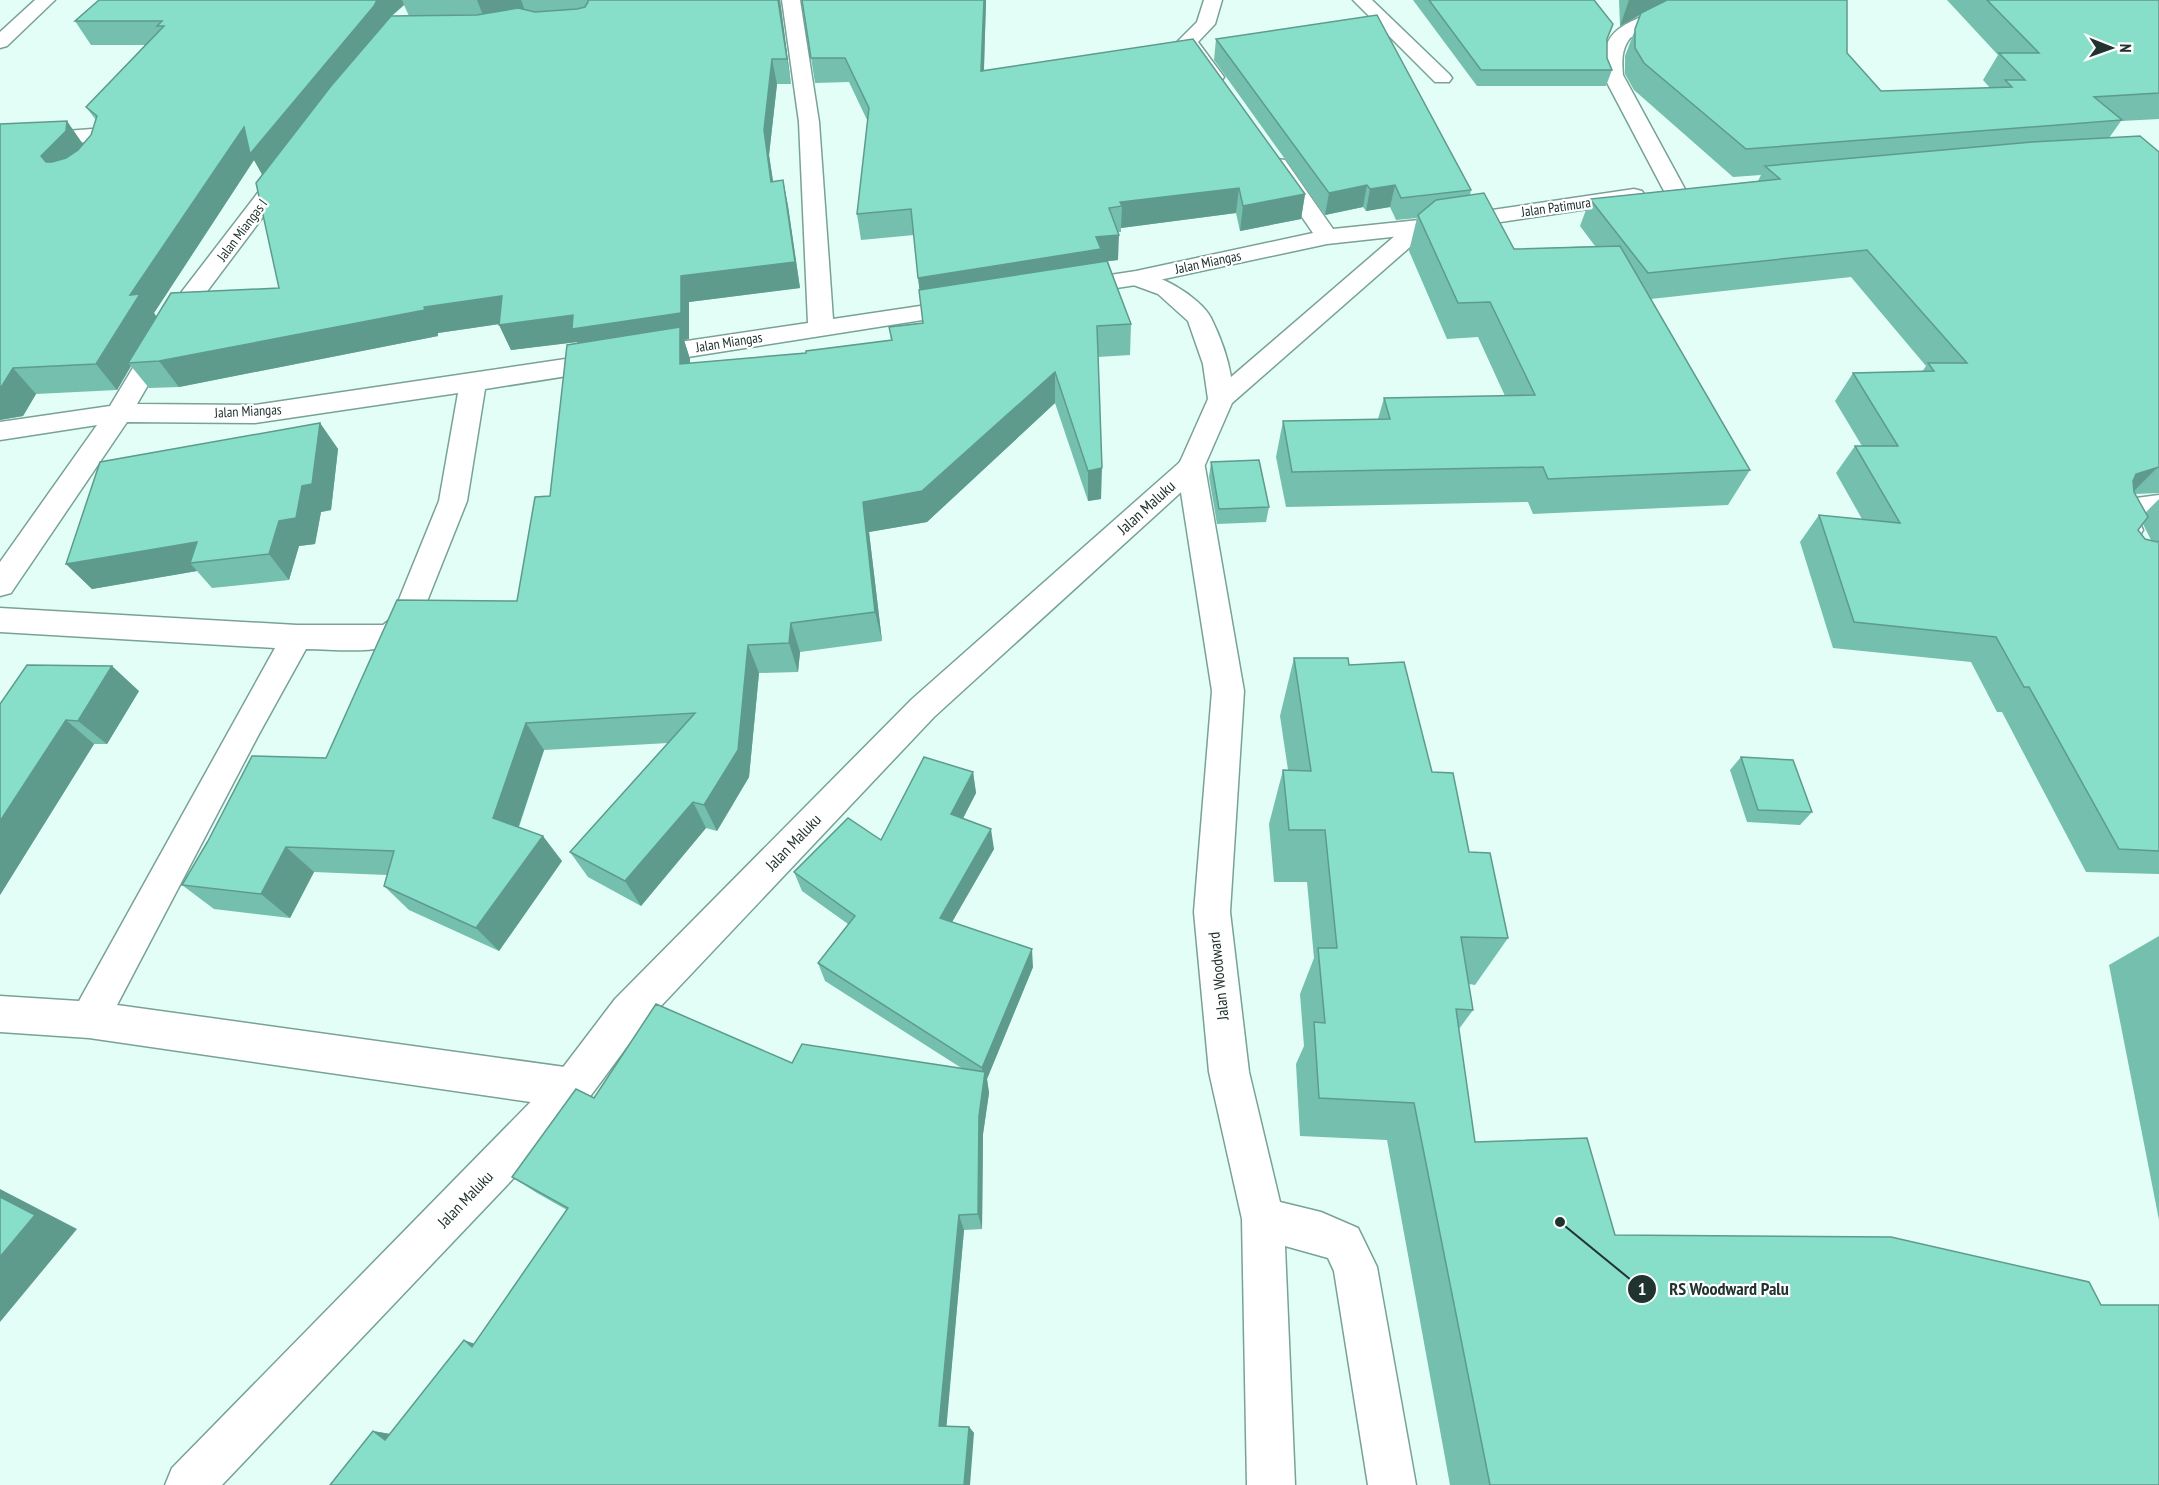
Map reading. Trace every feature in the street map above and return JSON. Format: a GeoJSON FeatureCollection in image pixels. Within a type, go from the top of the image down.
{"type":"FeatureCollection","features":[{"type":"Feature","properties":{"kind":"street"},"geometry":{"type":"LineString","coordinates":[[0,42],[46,0]]}},
{"type":"Feature","properties":{"kind":"street"},"geometry":{"type":"LineString","coordinates":[[791,0],[809,122],[821,328]]}},
{"type":"Feature","properties":{"kind":"street"},"geometry":{"type":"LineString","coordinates":[[1166,44],[1188,41],[1206,24],[1213,0]]}},
{"type":"Feature","properties":{"kind":"street"},"geometry":{"type":"LineString","coordinates":[[1362,0],[1442,78]]}},
{"type":"Feature","properties":{"kind":"street"},"geometry":{"type":"LineString","coordinates":[[1675,191],[1613,75],[1610,61],[1612,51],[1628,28],[1675,8],[1684,0]]}},
{"type":"Feature","properties":{"kind":"street"},"geometry":{"type":"LineString","coordinates":[[1188,41],[1227,94]]}},
{"type":"Feature","properties":{"kind":"street"},"geometry":{"type":"LineString","coordinates":[[0,142],[92,135],[101,140],[96,159],[74,180]]}},
{"type":"Feature","properties":{"kind":"street"},"geometry":{"type":"LineString","coordinates":[[1266,147],[1327,237]]}},
{"type":"Feature","properties":{"kind":"street","name":"Jalan Miangas I"},"geometry":{"type":"LineString","coordinates":[[0,585],[119,413],[177,316],[299,154]]}},
{"type":"Feature","properties":{"kind":"street","name":"Jalan Patimura"},"geometry":{"type":"LineString","coordinates":[[1419,226],[1699,189]]}},
{"type":"Feature","properties":{"kind":"street","name":"Jalan Miangas"},"geometry":{"type":"LineString","coordinates":[[1044,293],[1136,278],[1327,237],[1419,226]]}},
{"type":"Feature","properties":{"kind":"street","name":"Jalan Maluku"},"geometry":{"type":"LineString","coordinates":[[189,1485],[572,1088],[629,1012],[922,708],[1191,466],[1221,399],[1419,226]]}},
{"type":"Feature","properties":{"kind":"street"},"geometry":{"type":"LineString","coordinates":[[1136,278],[1166,289],[1199,318],[1216,364],[1221,399]]}},
{"type":"Feature","properties":{"kind":"street","name":"Jalan Miangas"},"geometry":{"type":"LineString","coordinates":[[0,431],[119,413],[255,414],[473,383],[986,303]]}},
{"type":"Feature","properties":{"kind":"street"},"geometry":{"type":"LineString","coordinates":[[0,620],[297,637],[393,634],[403,626],[453,501],[473,383]]}},
{"type":"Feature","properties":{"kind":"street","name":"Jalan Woodward"},"geometry":{"type":"LineString","coordinates":[[1191,466],[1228,691],[1212,912],[1228,1072],[1263,1219],[1271,1485]]}},
{"type":"Feature","properties":{"kind":"street"},"geometry":{"type":"LineString","coordinates":[[2128,555],[2139,548],[2121,510],[2132,506],[2159,505]]}},
{"type":"Feature","properties":{"kind":"street"},"geometry":{"type":"LineString","coordinates":[[89,1020],[247,725],[297,637]]}},
{"type":"Feature","properties":{"kind":"street"},"geometry":{"type":"LineString","coordinates":[[0,1014],[89,1020],[572,1088]]}},
{"type":"Feature","properties":{"kind":"street"},"geometry":{"type":"LineString","coordinates":[[1263,1219],[1321,1233],[1343,1243],[1355,1268],[1392,1485]]}},
{"type":"Feature","properties":{"kind":"building"},"geometry":{"type":"Polygon","coordinates":[[[99,0],[377,0],[250,154],[244,127],[130,295],[140,294],[96,364],[13,368],[0,389],[0,124],[67,121],[66,131],[41,156],[46,162],[66,158],[78,150],[91,135],[97,116],[86,107],[164,26],[157,26],[162,21],[75,21],[99,0]]]}},
{"type":"Feature","properties":{"kind":"building"},"geometry":{"type":"Polygon","coordinates":[[[588,0],[778,0],[787,59],[772,59],[764,130],[771,182],[783,180],[795,262],[681,276],[681,313],[572,329],[573,315],[499,325],[502,296],[424,307],[425,310],[159,361],[128,363],[171,293],[279,288],[256,183],[331,86],[391,16],[477,15],[518,8],[535,12],[577,9],[585,7],[588,0]]]}},
{"type":"Feature","properties":{"kind":"building"},"geometry":{"type":"Polygon","coordinates":[[[802,0],[984,0],[981,71],[1193,39],[1305,194],[1243,206],[1239,188],[1120,202],[1122,206],[1109,208],[1119,235],[1096,237],[1101,249],[918,278],[911,209],[857,214],[869,108],[845,58],[811,58],[802,0]]]}},
{"type":"Feature","properties":{"kind":"building"},"geometry":{"type":"Polygon","coordinates":[[[1429,0],[1594,0],[1613,24],[1607,39],[1607,58],[1612,70],[1481,70],[1429,0]]]}},
{"type":"Feature","properties":{"kind":"building"},"geometry":{"type":"Polygon","coordinates":[[[1667,0],[1847,0],[1847,53],[1881,91],[2012,87],[2005,80],[2025,80],[1999,53],[2039,53],[1987,0],[2159,0],[2159,93],[2094,97],[2122,120],[1746,149],[1644,63],[1635,48],[1635,29],[1641,13],[1667,0]]]}},
{"type":"Feature","properties":{"kind":"building"},"geometry":{"type":"Polygon","coordinates":[[[1377,15],[1471,190],[1401,198],[1395,185],[1370,189],[1367,185],[1329,193],[1216,39],[1377,15]]]}},
{"type":"Feature","properties":{"kind":"building"},"geometry":{"type":"Polygon","coordinates":[[[2140,136],[2159,152],[2159,467],[2136,474],[2133,481],[2134,492],[2148,517],[2138,530],[2145,539],[2159,541],[2159,851],[2119,849],[2029,687],[2024,687],[1996,637],[1854,622],[1819,515],[1900,523],[1855,446],[1898,446],[1853,373],[1934,371],[1928,363],[1967,363],[1867,250],[1648,273],[1590,199],[1780,179],[1765,166],[2032,142],[2140,136]]]}},
{"type":"Feature","properties":{"kind":"building"},"geometry":{"type":"Polygon","coordinates":[[[1484,193],[1514,249],[1620,246],[1750,470],[1548,479],[1543,467],[1292,472],[1283,421],[1390,419],[1384,398],[1535,395],[1490,302],[1458,303],[1418,215],[1436,200],[1484,193]]]}},
{"type":"Feature","properties":{"kind":"building"},"geometry":{"type":"Polygon","coordinates":[[[1107,261],[1131,324],[1097,326],[1102,468],[1088,471],[1055,372],[922,491],[863,502],[875,612],[791,623],[789,643],[748,645],[738,750],[704,805],[693,802],[625,881],[570,852],[695,713],[526,723],[493,818],[543,836],[476,928],[384,886],[394,851],[286,847],[261,894],[182,885],[208,841],[252,756],[326,758],[397,600],[517,601],[535,497],[550,496],[567,345],[680,327],[680,364],[806,353],[806,351],[892,340],[889,327],[923,323],[919,290],[1107,261]]]}},
{"type":"Feature","properties":{"kind":"building"},"geometry":{"type":"Polygon","coordinates":[[[320,423],[312,484],[302,486],[296,518],[279,521],[269,554],[190,563],[197,542],[66,564],[100,462],[320,423]]]}},
{"type":"Feature","properties":{"kind":"building"},"geometry":{"type":"Polygon","coordinates":[[[1259,460],[1269,507],[1219,509],[1211,462],[1259,460]]]}},
{"type":"Feature","properties":{"kind":"building"},"geometry":{"type":"Polygon","coordinates":[[[1294,658],[1348,658],[1349,665],[1404,662],[1432,772],[1453,773],[1469,852],[1490,853],[1508,938],[1461,937],[1473,1010],[1456,1009],[1475,1142],[1587,1138],[1615,1235],[1891,1237],[2089,1282],[2101,1305],[2159,1305],[2159,1485],[1490,1485],[1414,1103],[1319,1098],[1314,1022],[1325,1023],[1318,948],[1337,948],[1325,830],[1289,830],[1283,770],[1311,771],[1294,658]]]}},
{"type":"Feature","properties":{"kind":"building"},"geometry":{"type":"Polygon","coordinates":[[[27,665],[112,666],[78,721],[66,720],[0,821],[0,704],[27,665]]]}},
{"type":"Feature","properties":{"kind":"building"},"geometry":{"type":"Polygon","coordinates":[[[924,757],[973,772],[951,814],[991,829],[940,918],[1032,949],[982,1068],[818,963],[855,916],[794,872],[848,818],[881,840],[924,757]]]}},
{"type":"Feature","properties":{"kind":"building"},"geometry":{"type":"Polygon","coordinates":[[[1741,757],[1793,760],[1812,812],[1758,810],[1741,757]]]}},
{"type":"Feature","properties":{"kind":"building"},"geometry":{"type":"Polygon","coordinates":[[[656,1004],[792,1063],[802,1044],[985,1072],[979,1116],[978,1214],[959,1215],[939,1426],[969,1427],[964,1485],[330,1485],[373,1431],[385,1440],[464,1340],[472,1347],[568,1208],[512,1177],[576,1089],[594,1098],[656,1004]]]}},
{"type":"Feature","properties":{"kind":"building"},"geometry":{"type":"Polygon","coordinates":[[[0,1197],[35,1215],[0,1257],[0,1197]]]}},
{"type":"Feature","properties":{"kind":"place","name":"RS Woodward Palu"},"geometry":{"type":"Point","coordinates":[1560,1222]}}]}
